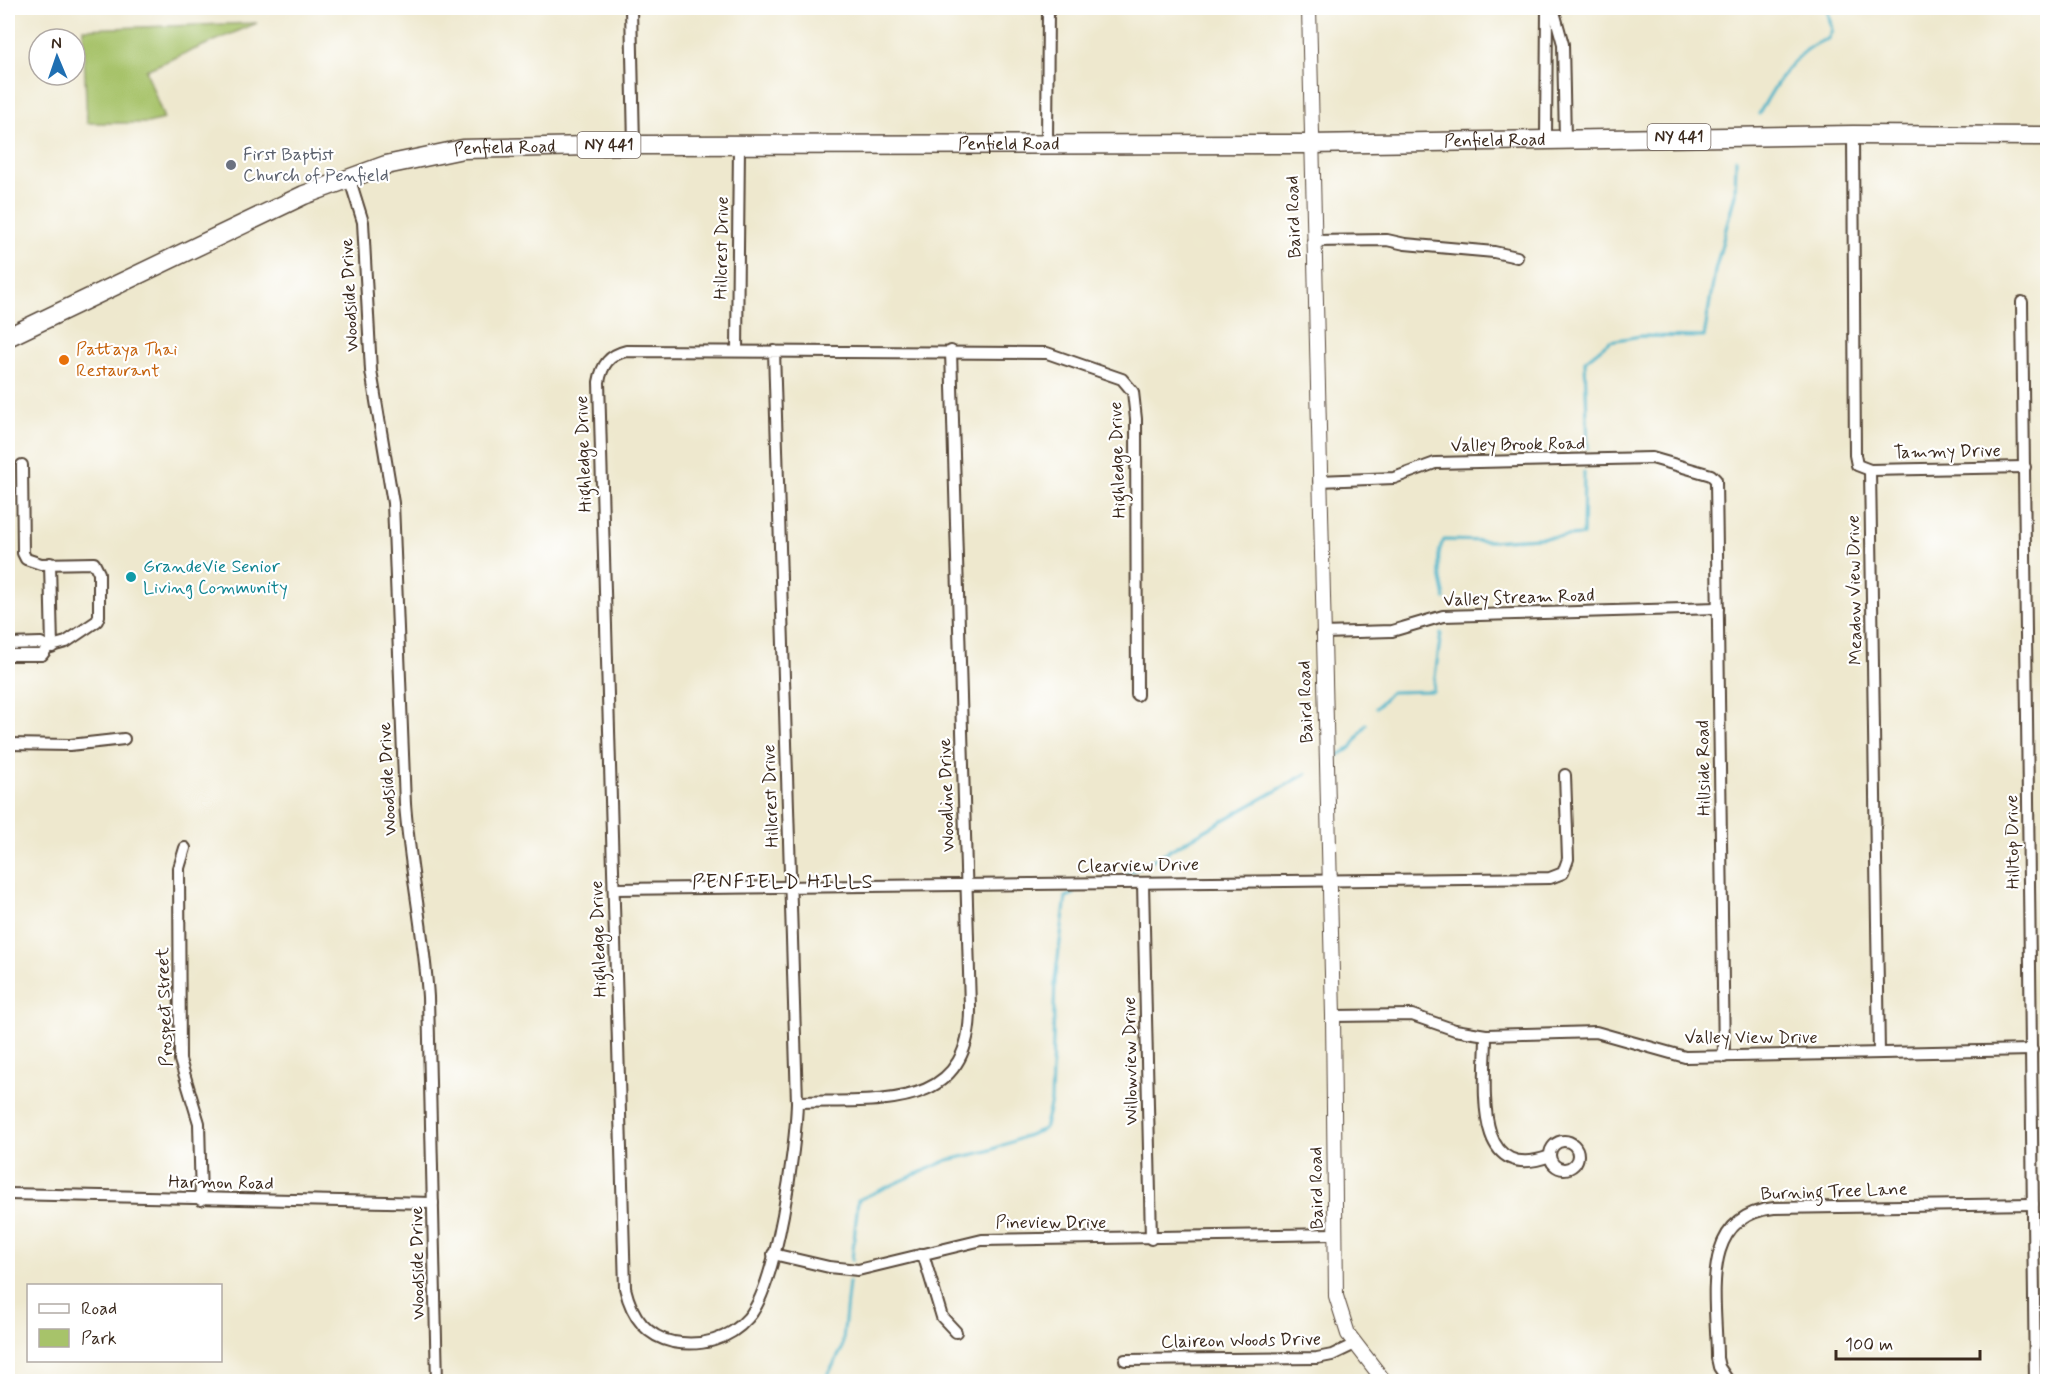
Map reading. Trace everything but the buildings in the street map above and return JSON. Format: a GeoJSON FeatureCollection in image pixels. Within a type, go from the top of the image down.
{"type":"FeatureCollection","features":[{"type":"Feature","properties":{"kind":"main road","name":"Penfield Road"},"geometry":{"type":"LineString","coordinates":[[8,337],[303,195],[349,177],[405,160],[463,149],[634,145],[1310,144],[1853,135],[2048,136]]}},
{"type":"Feature","properties":{"kind":"street"},"geometry":{"type":"LineString","coordinates":[[631,8],[634,145]]}},
{"type":"Feature","properties":{"kind":"street"},"geometry":{"type":"LineString","coordinates":[[1047,143],[1048,8]]}},
{"type":"Feature","properties":{"kind":"street","name":"Baird Road"},"geometry":{"type":"LineString","coordinates":[[1309,8],[1310,144],[1333,1016],[1336,1296],[1341,1319],[1355,1344],[1385,1382]]}},
{"type":"Feature","properties":{"kind":"street"},"geometry":{"type":"LineString","coordinates":[[1546,139],[1547,8]]}},
{"type":"Feature","properties":{"kind":"street"},"geometry":{"type":"LineString","coordinates":[[1553,8],[1563,44],[1565,139]]}},
{"type":"Feature","properties":{"kind":"street"},"geometry":{"type":"LineString","coordinates":[[1853,135],[1855,455],[1859,467],[1870,470]]}},
{"type":"Feature","properties":{"kind":"street","name":"Hillcrest Drive"},"geometry":{"type":"LineString","coordinates":[[737,351],[739,146]]}},
{"type":"Feature","properties":{"kind":"street","name":"Woodside Drive"},"geometry":{"type":"LineString","coordinates":[[349,177],[363,222],[370,371],[390,477],[396,535],[405,804],[408,843],[426,957],[428,997],[437,1382]]}},
{"type":"Feature","properties":{"kind":"street"},"geometry":{"type":"LineString","coordinates":[[1313,241],[1387,240],[1405,244],[1494,252],[1516,257]]}},
{"type":"Feature","properties":{"kind":"street","name":"Hilltop Drive"},"geometry":{"type":"LineString","coordinates":[[2022,302],[2035,1382]]}},
{"type":"Feature","properties":{"kind":"street","name":"Highledge Drive"},"geometry":{"type":"LineString","coordinates":[[698,1344],[667,1340],[652,1333],[638,1321],[628,1304],[625,1288],[599,382],[601,371],[611,357],[626,351],[951,351],[1047,353],[1116,375],[1130,387],[1134,397],[1136,418],[1137,695]]}},
{"type":"Feature","properties":{"kind":"street","name":"Hillcrest Drive"},"geometry":{"type":"LineString","coordinates":[[698,1344],[721,1338],[738,1329],[749,1317],[764,1290],[794,1159],[797,1102],[774,351]]}},
{"type":"Feature","properties":{"kind":"street","name":"Woodline Drive"},"geometry":{"type":"LineString","coordinates":[[797,1102],[916,1094],[938,1083],[956,1066],[965,1046],[970,1024],[951,351]]}},
{"type":"Feature","properties":{"kind":"street","name":"Valley Brook Road"},"geometry":{"type":"LineString","coordinates":[[1319,481],[1394,478],[1435,463],[1652,458],[1711,475],[1716,480]]}},
{"type":"Feature","properties":{"kind":"street"},"geometry":{"type":"LineString","coordinates":[[8,655],[42,655],[50,647],[76,635],[97,621],[99,616],[97,567],[88,562],[35,564],[26,559],[23,553],[22,465]]}},
{"type":"Feature","properties":{"kind":"street","name":"Tammy Drive"},"geometry":{"type":"LineString","coordinates":[[1870,470],[2025,467]]}},
{"type":"Feature","properties":{"kind":"street","name":"Meadow View Drive"},"geometry":{"type":"LineString","coordinates":[[1870,470],[1879,1053]]}},
{"type":"Feature","properties":{"kind":"street","name":"Hillside Road"},"geometry":{"type":"LineString","coordinates":[[1716,480],[1724,1057]]}},
{"type":"Feature","properties":{"kind":"street"},"geometry":{"type":"LineString","coordinates":[[50,563],[50,647]]}},
{"type":"Feature","properties":{"kind":"street","name":"Valley Stream Road"},"geometry":{"type":"LineString","coordinates":[[1322,633],[1392,631],[1443,616],[1718,608]]}},
{"type":"Feature","properties":{"kind":"street"},"geometry":{"type":"LineString","coordinates":[[8,644],[41,643],[50,647]]}},
{"type":"Feature","properties":{"kind":"street"},"geometry":{"type":"LineString","coordinates":[[8,744],[70,745],[124,739]]}},
{"type":"Feature","properties":{"kind":"street","name":"Clearview Drive"},"geometry":{"type":"LineString","coordinates":[[614,889],[1329,881],[1558,876],[1566,868],[1568,859],[1565,775]]}},
{"type":"Feature","properties":{"kind":"street","name":"Prospect Street"},"geometry":{"type":"LineString","coordinates":[[185,848],[179,868],[180,1060],[199,1123],[201,1200]]}},
{"type":"Feature","properties":{"kind":"street","name":"Willowview Drive"},"geometry":{"type":"LineString","coordinates":[[1143,883],[1151,1239]]}},
{"type":"Feature","properties":{"kind":"street","name":"Valley View Drive"},"geometry":{"type":"LineString","coordinates":[[1333,1016],[1412,1015],[1455,1030],[1485,1035],[1596,1032],[1669,1054],[1724,1057],[2032,1050]]}},
{"type":"Feature","properties":{"kind":"street"},"geometry":{"type":"LineString","coordinates":[[1485,1035],[1487,1125],[1493,1144],[1507,1156],[1519,1160],[1541,1160],[1550,1156]]}},
{"type":"Feature","properties":{"kind":"street","name":"Harmon Road"},"geometry":{"type":"LineString","coordinates":[[8,1194],[201,1200],[433,1203]]}},
{"type":"Feature","properties":{"kind":"street","name":"Burning Tree Lane"},"geometry":{"type":"LineString","coordinates":[[1729,1382],[1719,1367],[1716,1268],[1722,1241],[1729,1229],[1749,1213],[1774,1208],[2033,1204]]}},
{"type":"Feature","properties":{"kind":"street","name":"Pineview Drive"},"geometry":{"type":"LineString","coordinates":[[773,1254],[829,1267],[858,1270],[982,1240],[1151,1239],[1335,1234]]}},
{"type":"Feature","properties":{"kind":"street"},"geometry":{"type":"LineString","coordinates":[[923,1254],[942,1317],[956,1332]]}},
{"type":"Feature","properties":{"kind":"street","name":"Claireon Woods Drive"},"geometry":{"type":"LineString","coordinates":[[1125,1360],[1317,1358],[1332,1355],[1355,1344]]}},
{"type":"Feature","properties":{"kind":"green space"},"geometry":{"type":"Polygon","coordinates":[[[257,23],[146,70],[164,119],[148,123],[87,123],[87,29],[257,23]]]}},
{"type":"Feature","properties":{"kind":"waterway"},"geometry":{"type":"LineString","coordinates":[[1759,114],[1771,92],[1796,59],[1817,43],[1828,39],[1832,30],[1827,8]]}},
{"type":"Feature","properties":{"kind":"waterway"},"geometry":{"type":"LineString","coordinates":[[1588,448],[1585,361],[1610,341],[1641,336],[1704,337],[1715,271],[1735,194],[1736,159]]}},
{"type":"Feature","properties":{"kind":"waterway"},"geometry":{"type":"LineString","coordinates":[[1445,599],[1439,561],[1444,540],[1491,541],[1583,535],[1584,472]]}},
{"type":"Feature","properties":{"kind":"waterway"},"geometry":{"type":"LineString","coordinates":[[1376,708],[1391,692],[1433,691],[1441,633]]}},
{"type":"Feature","properties":{"kind":"waterway"},"geometry":{"type":"LineString","coordinates":[[1335,757],[1351,748],[1366,724]]}},
{"type":"Feature","properties":{"kind":"waterway"},"geometry":{"type":"LineString","coordinates":[[1122,877],[1306,774]]}},
{"type":"Feature","properties":{"kind":"waterway"},"geometry":{"type":"LineString","coordinates":[[852,1260],[858,1200],[948,1160],[988,1151],[1044,1129],[1051,1102],[1055,980],[1066,897],[1074,894]]}},
{"type":"Feature","properties":{"kind":"waterway"},"geometry":{"type":"LineString","coordinates":[[824,1382],[842,1349],[849,1282]]}},
{"type":"Feature","properties":{"kind":"place","name":"First Baptist Church of Penfield"},"geometry":{"type":"Point","coordinates":[231,165]}},
{"type":"Feature","properties":{"kind":"place","name":"Pattaya Thai Restaurant"},"geometry":{"type":"Point","coordinates":[64,360]}},
{"type":"Feature","properties":{"kind":"place","name":"GrandeVie Senior Living Community"},"geometry":{"type":"Point","coordinates":[131,577]}},
{"type":"Feature","properties":{"kind":"district","name":"PENFIELD HILLS"},"geometry":{"type":"Point","coordinates":[783,882]}}]}
